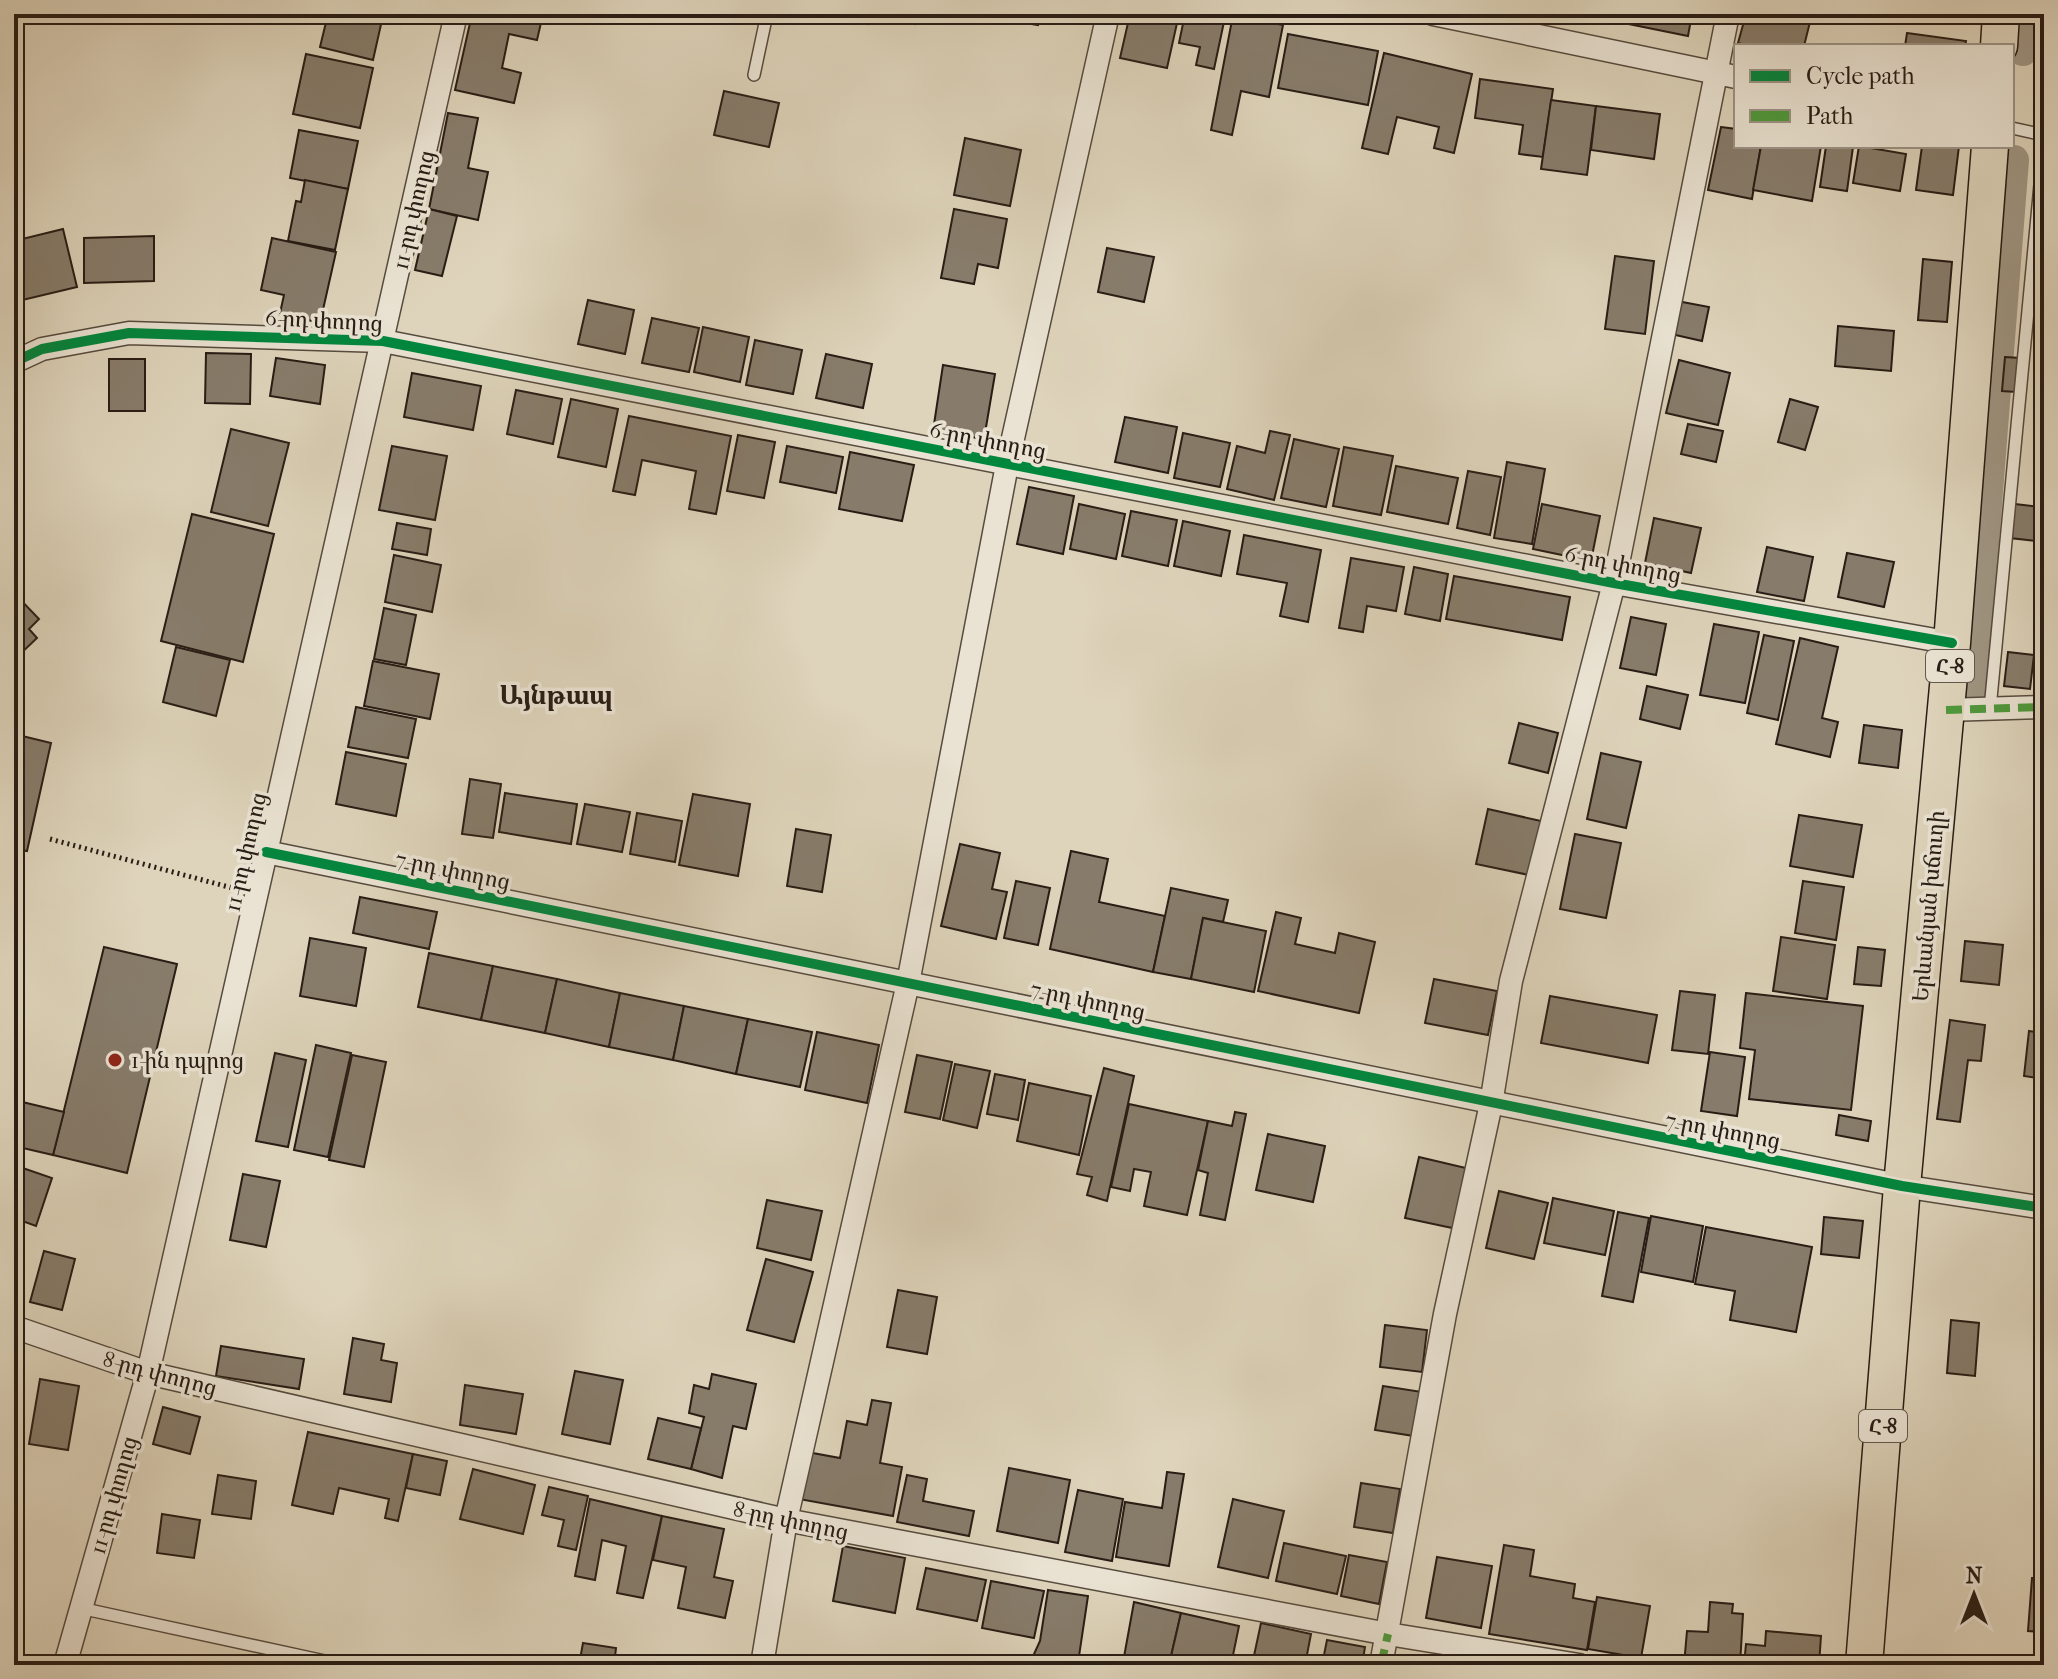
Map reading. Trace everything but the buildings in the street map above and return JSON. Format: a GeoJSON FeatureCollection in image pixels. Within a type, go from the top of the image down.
{"type":"FeatureCollection","features":[{"type":"Feature","properties":{"kind":"main road"},"geometry":{"type":"LineString","coordinates":[[1999,44],[2001,14]]}},
{"type":"Feature","properties":{"kind":"main road","name":"Երևանյան խճուղի"},"geometry":{"type":"LineString","coordinates":[[1864,1665],[1902,1186],[1952,643],[1990,148]]}},
{"type":"Feature","properties":{"kind":"street","name":"11-րդ փողոց"},"geometry":{"type":"LineString","coordinates":[[65,1665],[148,1373],[456,14]]}},
{"type":"Feature","properties":{"kind":"street"},"geometry":{"type":"LineString","coordinates":[[762,1665],[786,1520],[908,983],[1007,465],[1108,14]]}},
{"type":"Feature","properties":{"kind":"street"},"geometry":{"type":"LineString","coordinates":[[1433,14],[1726,75]]}},
{"type":"Feature","properties":{"kind":"street"},"geometry":{"type":"LineString","coordinates":[[1381,1665],[1445,1314],[1491,1104],[1511,981],[1614,583],[1726,75],[1728,14]]}},
{"type":"Feature","properties":{"kind":"street","name":"6-րդ փողոց"},"geometry":{"type":"LineString","coordinates":[[14,362],[42,349],[129,333],[383,341],[1614,583],[1952,643]]}},
{"type":"Feature","properties":{"kind":"street"},"geometry":{"type":"LineString","coordinates":[[1946,710],[2044,707]]}},
{"type":"Feature","properties":{"kind":"street","name":"7-րդ փողոց"},"geometry":{"type":"LineString","coordinates":[[266,852],[1902,1186]]}},
{"type":"Feature","properties":{"kind":"street"},"geometry":{"type":"LineString","coordinates":[[1902,1186],[2044,1208]]}},
{"type":"Feature","properties":{"kind":"street","name":"8-րդ փողոց"},"geometry":{"type":"LineString","coordinates":[[14,1327],[148,1373],[786,1520],[1388,1634],[1579,1665]]}},
{"type":"Feature","properties":{"kind":"lane"},"geometry":{"type":"LineString","coordinates":[[754,75],[767,14]]}},
{"type":"Feature","properties":{"kind":"lane"},"geometry":{"type":"LineString","coordinates":[[2014,128],[2044,135]]}},
{"type":"Feature","properties":{"kind":"lane"},"geometry":{"type":"LineString","coordinates":[[1990,709],[2044,143]]}},
{"type":"Feature","properties":{"kind":"lane"},"geometry":{"type":"LineString","coordinates":[[80,1608],[343,1665]]}},
{"type":"Feature","properties":{"kind":"path"},"geometry":{"type":"LineString","coordinates":[[50,839],[256,894]]}},
{"type":"Feature","properties":{"kind":"waterway"},"geometry":{"type":"LineString","coordinates":[[2023,51],[2026,14]]}},
{"type":"Feature","properties":{"kind":"waterway"},"geometry":{"type":"LineString","coordinates":[[1972,696],[2014,160]]}},
{"type":"Feature","properties":{"kind":"marked path"},"geometry":{"type":"LineString","coordinates":[[1946,710],[2044,707]]}},
{"type":"Feature","properties":{"kind":"marked path"},"geometry":{"type":"LineString","coordinates":[[1381,1665],[1388,1634]]}},
{"type":"Feature","properties":{"kind":"cycle path"},"geometry":{"type":"LineString","coordinates":[[14,362],[42,349],[129,333],[383,341],[1614,583],[1952,643]]}},
{"type":"Feature","properties":{"kind":"cycle path"},"geometry":{"type":"LineString","coordinates":[[266,852],[1902,1186],[2044,1208]]}},
{"type":"Feature","properties":{"kind":"place","name":"1-ին դպրոց"},"geometry":{"type":"Point","coordinates":[115,1060]}},
{"type":"Feature","properties":{"kind":"district","name":"Այնթապ"},"geometry":{"type":"Point","coordinates":[556,695]}}]}
